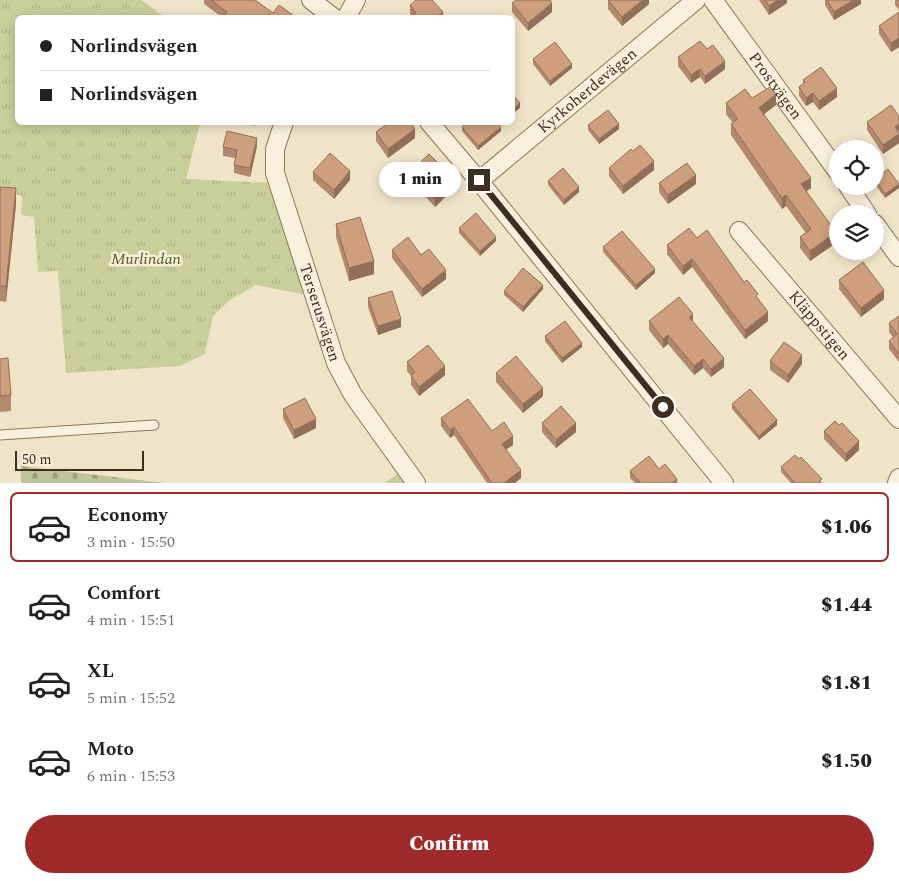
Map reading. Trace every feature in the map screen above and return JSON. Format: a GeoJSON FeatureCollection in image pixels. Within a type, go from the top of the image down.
{"type":"FeatureCollection","features":[{"type":"Feature","properties":{"kind":"street"},"geometry":{"type":"LineString","coordinates":[[311,0],[330,15]]}},
{"type":"Feature","properties":{"kind":"street"},"geometry":{"type":"LineString","coordinates":[[348,15],[356,0]]}},
{"type":"Feature","properties":{"kind":"street","name":"Kyrkoherdevägen"},"geometry":{"type":"LineString","coordinates":[[479,180],[696,0]]}},
{"type":"Feature","properties":{"kind":"street","name":"Prostvägen"},"geometry":{"type":"LineString","coordinates":[[713,0],[829,160]]}},
{"type":"Feature","properties":{"kind":"street","name":"Terserusvägen"},"geometry":{"type":"LineString","coordinates":[[283,125],[275,149],[275,173],[336,363],[353,395],[416,483]]}},
{"type":"Feature","properties":{"kind":"street"},"geometry":{"type":"LineString","coordinates":[[431,125],[479,180],[724,483]]}},
{"type":"Feature","properties":{"kind":"street","name":"Kläppstigen"},"geometry":{"type":"LineString","coordinates":[[739,231],[899,420]]}},
{"type":"Feature","properties":{"kind":"street"},"geometry":{"type":"LineString","coordinates":[[884,236],[899,257]]}},
{"type":"Feature","properties":{"kind":"street"},"geometry":{"type":"LineString","coordinates":[[897,483],[899,478]]}},
{"type":"Feature","properties":{"kind":"lane"},"geometry":{"type":"LineString","coordinates":[[0,435],[154,425]]}},
{"type":"Feature","properties":{"kind":"green space","name":"Murlindan"},"geometry":{"type":"Polygon","coordinates":[[[0,0],[141,0],[162,15],[15,15],[15,125],[200,125],[186,179],[275,183],[307,295],[256,285],[230,300],[213,316],[205,354],[180,366],[66,373],[58,271],[38,272],[34,217],[21,215],[22,196],[0,190],[0,0]]]}},
{"type":"Feature","properties":{"kind":"green space"},"geometry":{"type":"Polygon","coordinates":[[[21,466],[165,483],[21,483],[21,466]]]}},
{"type":"Feature","properties":{"kind":"green space"},"geometry":{"type":"Polygon","coordinates":[[[399,473],[407,483],[385,483],[399,473]]]}},
{"type":"Feature","properties":{"kind":"building"},"geometry":{"type":"Polygon","coordinates":[[[211,0],[255,0],[273,13],[279,5],[293,15],[225,15],[227,12],[211,0]]]}},
{"type":"Feature","properties":{"kind":"building"},"geometry":{"type":"Polygon","coordinates":[[[416,0],[432,0],[443,12],[440,15],[414,15],[416,13],[410,5],[416,0]]]}},
{"type":"Feature","properties":{"kind":"building"},"geometry":{"type":"Polygon","coordinates":[[[516,0],[550,0],[552,3],[528,23],[512,3],[516,0]]]}},
{"type":"Feature","properties":{"kind":"building"},"geometry":{"type":"Polygon","coordinates":[[[608,0],[643,0],[622,17],[608,0]]]}},
{"type":"Feature","properties":{"kind":"building"},"geometry":{"type":"Polygon","coordinates":[[[765,0],[778,0],[769,6],[765,0]]]}},
{"type":"Feature","properties":{"kind":"building"},"geometry":{"type":"Polygon","coordinates":[[[827,0],[854,0],[834,12],[827,0]]]}},
{"type":"Feature","properties":{"kind":"building"},"geometry":{"type":"Polygon","coordinates":[[[899,12],[899,38],[891,43],[879,26],[899,12]]]}},
{"type":"Feature","properties":{"kind":"building"},"geometry":{"type":"Polygon","coordinates":[[[700,41],[707,49],[713,45],[725,61],[705,76],[700,69],[691,75],[678,57],[700,41]]]}},
{"type":"Feature","properties":{"kind":"building"},"geometry":{"type":"Polygon","coordinates":[[[555,42],[572,64],[550,81],[533,59],[555,42]]]}},
{"type":"Feature","properties":{"kind":"building"},"geometry":{"type":"Polygon","coordinates":[[[821,67],[837,88],[819,101],[813,93],[806,98],[799,87],[805,82],[803,80],[821,67]]]}},
{"type":"Feature","properties":{"kind":"building"},"geometry":{"type":"Polygon","coordinates":[[[770,87],[776,94],[759,108],[811,178],[801,184],[829,222],[829,237],[810,251],[800,237],[811,229],[786,195],[782,198],[731,124],[738,119],[726,103],[745,89],[752,98],[770,87]]]}},
{"type":"Feature","properties":{"kind":"building"},"geometry":{"type":"Polygon","coordinates":[[[515,97],[520,103],[515,107],[515,97]]]}},
{"type":"Feature","properties":{"kind":"building"},"geometry":{"type":"Polygon","coordinates":[[[891,105],[899,116],[899,124],[895,127],[899,134],[884,144],[884,140],[880,140],[867,122],[891,105]]]}},
{"type":"Feature","properties":{"kind":"building"},"geometry":{"type":"Polygon","coordinates":[[[608,110],[619,124],[599,139],[588,125],[608,110]]]}},
{"type":"Feature","properties":{"kind":"building"},"geometry":{"type":"Polygon","coordinates":[[[386,125],[412,125],[415,129],[388,149],[376,132],[386,125]]]}},
{"type":"Feature","properties":{"kind":"building"},"geometry":{"type":"Polygon","coordinates":[[[464,125],[499,125],[501,127],[478,146],[462,127],[464,125]]]}},
{"type":"Feature","properties":{"kind":"building"},"geometry":{"type":"Polygon","coordinates":[[[227,131],[257,138],[250,168],[234,165],[237,150],[223,147],[227,131]]]}},
{"type":"Feature","properties":{"kind":"building"},"geometry":{"type":"Polygon","coordinates":[[[640,145],[654,161],[623,186],[609,168],[631,149],[633,151],[640,145]]]}},
{"type":"Feature","properties":{"kind":"building"},"geometry":{"type":"Polygon","coordinates":[[[330,153],[350,171],[334,190],[313,172],[330,153]]]}},
{"type":"Feature","properties":{"kind":"building"},"geometry":{"type":"Polygon","coordinates":[[[429,154],[441,166],[433,173],[446,187],[435,198],[422,184],[417,188],[406,176],[429,154]]]}},
{"type":"Feature","properties":{"kind":"building"},"geometry":{"type":"Polygon","coordinates":[[[687,163],[696,175],[668,195],[659,183],[687,163]]]}},
{"type":"Feature","properties":{"kind":"building"},"geometry":{"type":"Polygon","coordinates":[[[563,168],[579,187],[564,200],[548,181],[563,168]]]}},
{"type":"Feature","properties":{"kind":"building"},"geometry":{"type":"Polygon","coordinates":[[[888,169],[899,184],[885,194],[884,192],[884,172],[888,169]]]}},
{"type":"Feature","properties":{"kind":"building"},"geometry":{"type":"Polygon","coordinates":[[[0,187],[16,188],[6,286],[0,286],[0,187]]]}},
{"type":"Feature","properties":{"kind":"building"},"geometry":{"type":"Polygon","coordinates":[[[476,213],[496,237],[480,251],[459,228],[476,213]]]}},
{"type":"Feature","properties":{"kind":"building"},"geometry":{"type":"Polygon","coordinates":[[[360,217],[374,261],[349,268],[336,224],[360,217]]]}},
{"type":"Feature","properties":{"kind":"building"},"geometry":{"type":"Polygon","coordinates":[[[689,228],[697,238],[707,230],[744,282],[747,280],[758,294],[756,296],[768,312],[745,330],[692,259],[683,266],[667,245],[689,228]]]}},
{"type":"Feature","properties":{"kind":"building"},"geometry":{"type":"Polygon","coordinates":[[[622,231],[655,269],[636,285],[603,247],[622,231]]]}},
{"type":"Feature","properties":{"kind":"building"},"geometry":{"type":"Polygon","coordinates":[[[408,237],[421,255],[429,249],[446,270],[422,289],[392,250],[408,237]]]}},
{"type":"Feature","properties":{"kind":"building"},"geometry":{"type":"Polygon","coordinates":[[[863,262],[884,290],[861,308],[839,280],[863,262]]]}},
{"type":"Feature","properties":{"kind":"building"},"geometry":{"type":"Polygon","coordinates":[[[523,268],[543,285],[523,307],[504,291],[523,268]]]}},
{"type":"Feature","properties":{"kind":"building"},"geometry":{"type":"Polygon","coordinates":[[[392,291],[401,319],[378,326],[368,298],[392,291]]]}},
{"type":"Feature","properties":{"kind":"building"},"geometry":{"type":"Polygon","coordinates":[[[679,297],[693,314],[689,317],[724,358],[711,369],[703,359],[694,366],[668,335],[663,339],[649,321],[679,297]]]}},
{"type":"Feature","properties":{"kind":"building"},"geometry":{"type":"Polygon","coordinates":[[[899,316],[899,354],[889,341],[897,334],[889,323],[899,316]]]}},
{"type":"Feature","properties":{"kind":"building"},"geometry":{"type":"Polygon","coordinates":[[[565,321],[582,343],[562,358],[545,336],[565,321]]]}},
{"type":"Feature","properties":{"kind":"building"},"geometry":{"type":"Polygon","coordinates":[[[784,342],[802,355],[788,375],[770,361],[784,342]]]}},
{"type":"Feature","properties":{"kind":"building"},"geometry":{"type":"Polygon","coordinates":[[[428,345],[445,366],[419,387],[411,376],[415,372],[407,362],[428,345]]]}},
{"type":"Feature","properties":{"kind":"building"},"geometry":{"type":"Polygon","coordinates":[[[516,356],[543,388],[523,404],[496,373],[516,356]]]}},
{"type":"Feature","properties":{"kind":"building"},"geometry":{"type":"Polygon","coordinates":[[[8,358],[11,395],[0,396],[0,359],[8,358]]]}},
{"type":"Feature","properties":{"kind":"building"},"geometry":{"type":"Polygon","coordinates":[[[750,389],[777,420],[759,436],[732,404],[750,389]]]}},
{"type":"Feature","properties":{"kind":"building"},"geometry":{"type":"Polygon","coordinates":[[[305,398],[316,419],[294,430],[283,409],[305,398]]]}},
{"type":"Feature","properties":{"kind":"building"},"geometry":{"type":"Polygon","coordinates":[[[468,399],[492,431],[504,422],[513,436],[502,444],[521,470],[504,483],[492,483],[454,427],[450,430],[441,418],[468,399]]]}},
{"type":"Feature","properties":{"kind":"building"},"geometry":{"type":"Polygon","coordinates":[[[561,406],[576,423],[556,440],[542,423],[561,406]]]}},
{"type":"Feature","properties":{"kind":"building"},"geometry":{"type":"Polygon","coordinates":[[[835,421],[839,425],[842,423],[859,441],[846,454],[824,431],[835,421]]]}},
{"type":"Feature","properties":{"kind":"building"},"geometry":{"type":"Polygon","coordinates":[[[795,455],[799,459],[801,457],[822,479],[818,483],[795,483],[781,467],[795,455]]]}},
{"type":"Feature","properties":{"kind":"building"},"geometry":{"type":"Polygon","coordinates":[[[649,456],[659,469],[665,464],[677,479],[672,483],[639,483],[630,471],[649,456]]]}},
{"type":"Feature","properties":{"kind":"route"},"geometry":{"type":"LineString","coordinates":[[479,180],[663,407]]}}]}
